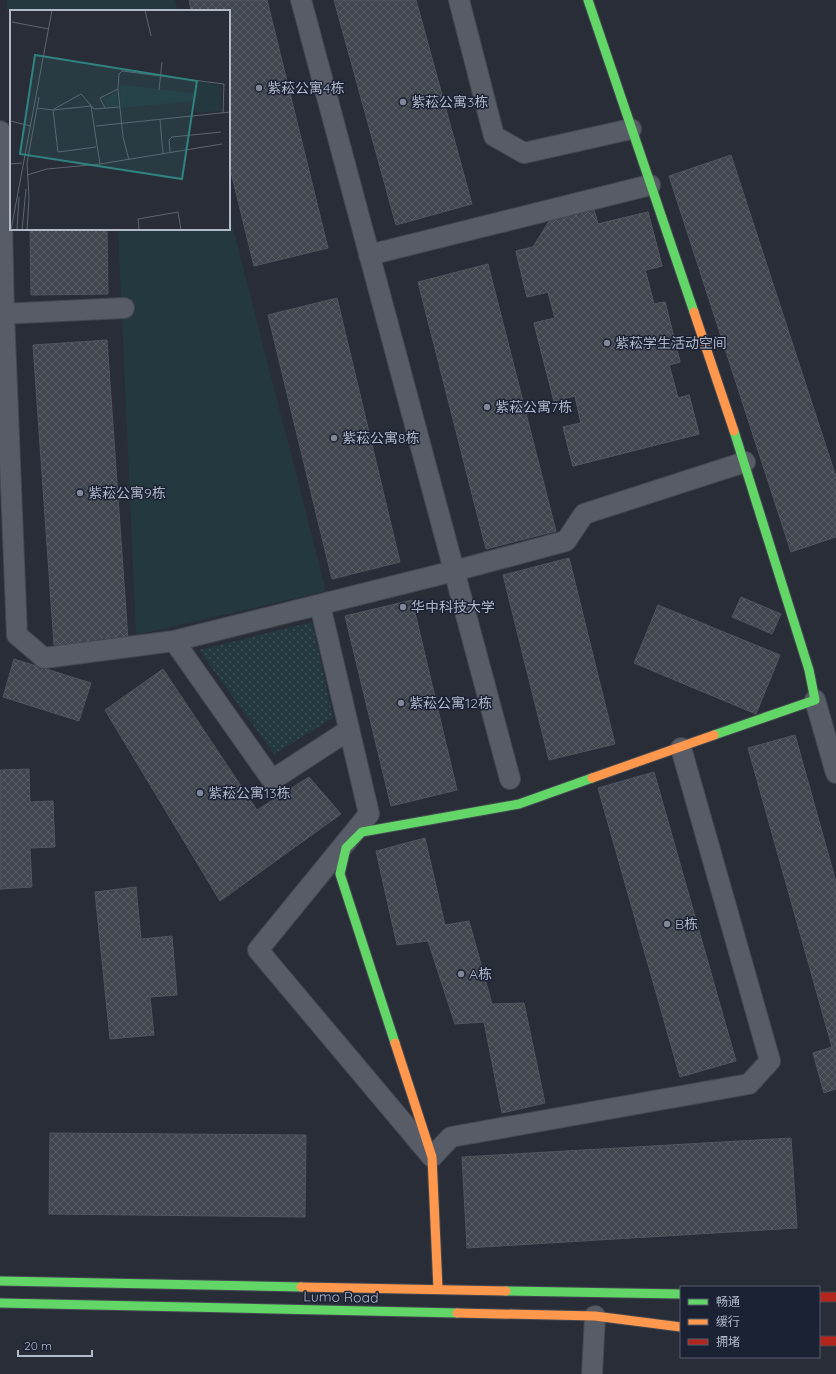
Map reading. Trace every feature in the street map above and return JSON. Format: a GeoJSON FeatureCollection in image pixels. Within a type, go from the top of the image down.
{"type":"FeatureCollection","features":[{"type":"Feature","properties":{"kind":"street"},"geometry":{"type":"LineString","coordinates":[[302,0],[510,779]]}},
{"type":"Feature","properties":{"kind":"street"},"geometry":{"type":"LineString","coordinates":[[459,0],[494,136],[524,153],[631,129]]}},
{"type":"Feature","properties":{"kind":"street"},"geometry":{"type":"LineString","coordinates":[[588,0],[745,462],[809,670],[815,700],[836,772]]}},
{"type":"Feature","properties":{"kind":"street"},"geometry":{"type":"LineString","coordinates":[[0,131],[2,314],[17,636],[44,658],[174,641],[454,571],[566,541],[584,514],[745,462]]}},
{"type":"Feature","properties":{"kind":"street"},"geometry":{"type":"LineString","coordinates":[[369,255],[650,185]]}},
{"type":"Feature","properties":{"kind":"street"},"geometry":{"type":"LineString","coordinates":[[2,314],[124,308]]}},
{"type":"Feature","properties":{"kind":"street"},"geometry":{"type":"LineString","coordinates":[[320,605],[369,814],[258,950],[432,1157]]}},
{"type":"Feature","properties":{"kind":"street"},"geometry":{"type":"LineString","coordinates":[[174,641],[272,780],[349,730]]}},
{"type":"Feature","properties":{"kind":"street"},"geometry":{"type":"LineString","coordinates":[[438,1289],[432,1157],[340,874],[346,848],[362,832],[519,804],[815,700]]}},
{"type":"Feature","properties":{"kind":"street"},"geometry":{"type":"LineString","coordinates":[[432,1157],[451,1137],[749,1084],[770,1061],[681,748]]}},
{"type":"Feature","properties":{"kind":"street","name":"Lumo Road"},"geometry":{"type":"LineString","coordinates":[[0,1281],[680,1294]]}},
{"type":"Feature","properties":{"kind":"street"},"geometry":{"type":"LineString","coordinates":[[820,1297],[836,1298]]}},
{"type":"Feature","properties":{"kind":"street","name":"Lumo Road"},"geometry":{"type":"LineString","coordinates":[[0,1303],[595,1316],[680,1327]]}},
{"type":"Feature","properties":{"kind":"street"},"geometry":{"type":"LineString","coordinates":[[592,1374],[595,1316]]}},
{"type":"Feature","properties":{"kind":"street"},"geometry":{"type":"LineString","coordinates":[[820,1341],[836,1341]]}},
{"type":"Feature","properties":{"kind":"shaded area"},"geometry":{"type":"Polygon","coordinates":[[[7,0],[175,0],[178,10],[10,10],[7,10],[7,0]]]}},
{"type":"Feature","properties":{"kind":"shaded area"},"geometry":{"type":"Polygon","coordinates":[[[230,216],[326,591],[136,635],[118,230],[230,230],[230,216]]]}},
{"type":"Feature","properties":{"kind":"shaded area"},"geometry":{"type":"Polygon","coordinates":[[[312,622],[333,718],[274,754],[199,650],[312,622]]]}},
{"type":"Feature","properties":{"kind":"building","name":"紫菘公寓4栋"},"geometry":{"type":"Polygon","coordinates":[[[189,0],[267,0],[328,248],[254,266],[230,168],[230,10],[191,10],[189,0]]]}},
{"type":"Feature","properties":{"kind":"building","name":"紫菘公寓3栋"},"geometry":{"type":"Polygon","coordinates":[[[334,0],[416,0],[472,204],[396,225],[334,0]]]}},
{"type":"Feature","properties":{"kind":"building"},"geometry":{"type":"Polygon","coordinates":[[[731,155],[836,477],[836,537],[791,552],[669,176],[731,155]]]}},
{"type":"Feature","properties":{"kind":"building","name":"紫菘学生活动空间"},"geometry":{"type":"Polygon","coordinates":[[[593,207],[598,224],[648,212],[662,266],[645,270],[654,304],[665,302],[680,362],[669,365],[678,398],[689,395],[699,434],[573,466],[563,427],[581,423],[575,396],[554,401],[534,323],[555,318],[548,292],[527,297],[516,251],[533,247],[552,217],[593,207]],[[627,274],[611,278],[613,284],[584,291],[616,414],[660,403],[627,274]]]}},
{"type":"Feature","properties":{"kind":"building","name":"紫菘学生活动空间"},"geometry":{"type":"Polygon","coordinates":[[[593,207],[598,224],[648,212],[662,266],[645,270],[654,304],[665,302],[680,362],[669,365],[678,398],[689,395],[699,434],[573,466],[563,427],[581,423],[575,396],[554,401],[534,323],[555,318],[548,292],[527,297],[516,251],[533,247],[552,217],[593,207]]]}},
{"type":"Feature","properties":{"kind":"building"},"geometry":{"type":"Polygon","coordinates":[[[30,230],[107,230],[108,294],[31,295],[30,230]]]}},
{"type":"Feature","properties":{"kind":"building","name":"紫菘公寓7栋"},"geometry":{"type":"Polygon","coordinates":[[[488,264],[556,531],[486,549],[418,282],[488,264]]]}},
{"type":"Feature","properties":{"kind":"building","name":"紫菘公寓8栋"},"geometry":{"type":"Polygon","coordinates":[[[337,298],[400,562],[332,579],[268,315],[337,298]]]}},
{"type":"Feature","properties":{"kind":"building","name":"紫菘公寓9栋"},"geometry":{"type":"Polygon","coordinates":[[[107,340],[128,640],[54,645],[33,345],[107,340]]]}},
{"type":"Feature","properties":{"kind":"building"},"geometry":{"type":"Polygon","coordinates":[[[569,558],[615,744],[549,760],[503,575],[569,558]]]}},
{"type":"Feature","properties":{"kind":"building"},"geometry":{"type":"Polygon","coordinates":[[[741,597],[781,614],[772,634],[732,617],[741,597]]]}},
{"type":"Feature","properties":{"kind":"building","name":"紫菘公寓12栋"},"geometry":{"type":"Polygon","coordinates":[[[412,600],[457,790],[391,806],[345,616],[412,600]]]}},
{"type":"Feature","properties":{"kind":"building"},"geometry":{"type":"Polygon","coordinates":[[[658,605],[780,655],[756,714],[634,663],[658,605]]]}},
{"type":"Feature","properties":{"kind":"building"},"geometry":{"type":"Polygon","coordinates":[[[14,659],[91,683],[79,721],[3,697],[14,659]]]}},
{"type":"Feature","properties":{"kind":"building","name":"紫菘公寓13栋"},"geometry":{"type":"Polygon","coordinates":[[[163,669],[257,810],[309,777],[341,814],[220,901],[105,710],[163,669]]]}},
{"type":"Feature","properties":{"kind":"building"},"geometry":{"type":"Polygon","coordinates":[[[795,735],[836,882],[836,1089],[824,1093],[813,1053],[832,1047],[748,748],[795,735]]]}},
{"type":"Feature","properties":{"kind":"building"},"geometry":{"type":"Polygon","coordinates":[[[29,769],[30,802],[53,801],[55,847],[30,848],[32,887],[0,889],[0,770],[29,769]]]}},
{"type":"Feature","properties":{"kind":"building","name":"B栋"},"geometry":{"type":"Polygon","coordinates":[[[654,772],[736,1061],[680,1077],[598,788],[654,772]]]}},
{"type":"Feature","properties":{"kind":"building","name":"A栋"},"geometry":{"type":"Polygon","coordinates":[[[425,838],[445,925],[469,921],[492,1004],[524,1003],[545,1103],[502,1113],[484,1022],[455,1024],[428,941],[397,945],[376,851],[425,838]]]}},
{"type":"Feature","properties":{"kind":"building"},"geometry":{"type":"Polygon","coordinates":[[[136,887],[141,939],[172,936],[177,995],[150,997],[154,1035],[110,1039],[95,892],[136,887]]]}},
{"type":"Feature","properties":{"kind":"building"},"geometry":{"type":"Polygon","coordinates":[[[50,1133],[306,1135],[305,1217],[49,1214],[50,1133]]]}},
{"type":"Feature","properties":{"kind":"building"},"geometry":{"type":"Polygon","coordinates":[[[791,1138],[797,1228],[467,1248],[462,1157],[791,1138]]]}},
{"type":"Feature","properties":{"kind":"traffic: fast"},"geometry":{"type":"LineString","coordinates":[[588,0],[694,312]]}},
{"type":"Feature","properties":{"kind":"traffic: fast"},"geometry":{"type":"LineString","coordinates":[[714,735],[815,700],[809,670],[734,431]]}},
{"type":"Feature","properties":{"kind":"traffic: fast"},"geometry":{"type":"LineString","coordinates":[[395,1043],[340,874],[346,848],[362,832],[519,804],[592,778]]}},
{"type":"Feature","properties":{"kind":"traffic: fast"},"geometry":{"type":"LineString","coordinates":[[0,1281],[301,1287]]}},
{"type":"Feature","properties":{"kind":"traffic: fast"},"geometry":{"type":"LineString","coordinates":[[506,1291],[680,1294]]}},
{"type":"Feature","properties":{"kind":"traffic: fast"},"geometry":{"type":"LineString","coordinates":[[0,1303],[457,1313]]}},
{"type":"Feature","properties":{"kind":"traffic: slow"},"geometry":{"type":"LineString","coordinates":[[694,312],[734,431]]}},
{"type":"Feature","properties":{"kind":"traffic: slow"},"geometry":{"type":"LineString","coordinates":[[592,778],[714,735]]}},
{"type":"Feature","properties":{"kind":"traffic: slow"},"geometry":{"type":"LineString","coordinates":[[395,1043],[432,1157],[438,1289]]}},
{"type":"Feature","properties":{"kind":"traffic: slow"},"geometry":{"type":"LineString","coordinates":[[301,1287],[506,1291]]}},
{"type":"Feature","properties":{"kind":"traffic: slow"},"geometry":{"type":"LineString","coordinates":[[457,1313],[595,1316],[680,1327]]}},
{"type":"Feature","properties":{"kind":"traffic: jam"},"geometry":{"type":"LineString","coordinates":[[820,1297],[836,1297]]}},
{"type":"Feature","properties":{"kind":"traffic: jam"},"geometry":{"type":"LineString","coordinates":[[820,1341],[836,1341]]}},
{"type":"Feature","properties":{"kind":"place","name":"紫菘公寓4栋"},"geometry":{"type":"Point","coordinates":[259,88]}},
{"type":"Feature","properties":{"kind":"place","name":"紫菘公寓3栋"},"geometry":{"type":"Point","coordinates":[403,102]}},
{"type":"Feature","properties":{"kind":"place","name":"紫菘学生活动空间"},"geometry":{"type":"Point","coordinates":[607,343]}},
{"type":"Feature","properties":{"kind":"place","name":"紫菘公寓7栋"},"geometry":{"type":"Point","coordinates":[487,407]}},
{"type":"Feature","properties":{"kind":"place","name":"紫菘公寓8栋"},"geometry":{"type":"Point","coordinates":[334,438]}},
{"type":"Feature","properties":{"kind":"place","name":"紫菘公寓9栋"},"geometry":{"type":"Point","coordinates":[80,493]}},
{"type":"Feature","properties":{"kind":"place","name":"华中科技大学"},"geometry":{"type":"Point","coordinates":[403,607]}},
{"type":"Feature","properties":{"kind":"place","name":"紫菘公寓12栋"},"geometry":{"type":"Point","coordinates":[401,703]}},
{"type":"Feature","properties":{"kind":"place","name":"紫菘公寓13栋"},"geometry":{"type":"Point","coordinates":[200,793]}},
{"type":"Feature","properties":{"kind":"place","name":"B栋"},"geometry":{"type":"Point","coordinates":[667,924]}},
{"type":"Feature","properties":{"kind":"place","name":"A栋"},"geometry":{"type":"Point","coordinates":[461,974]}}]}
